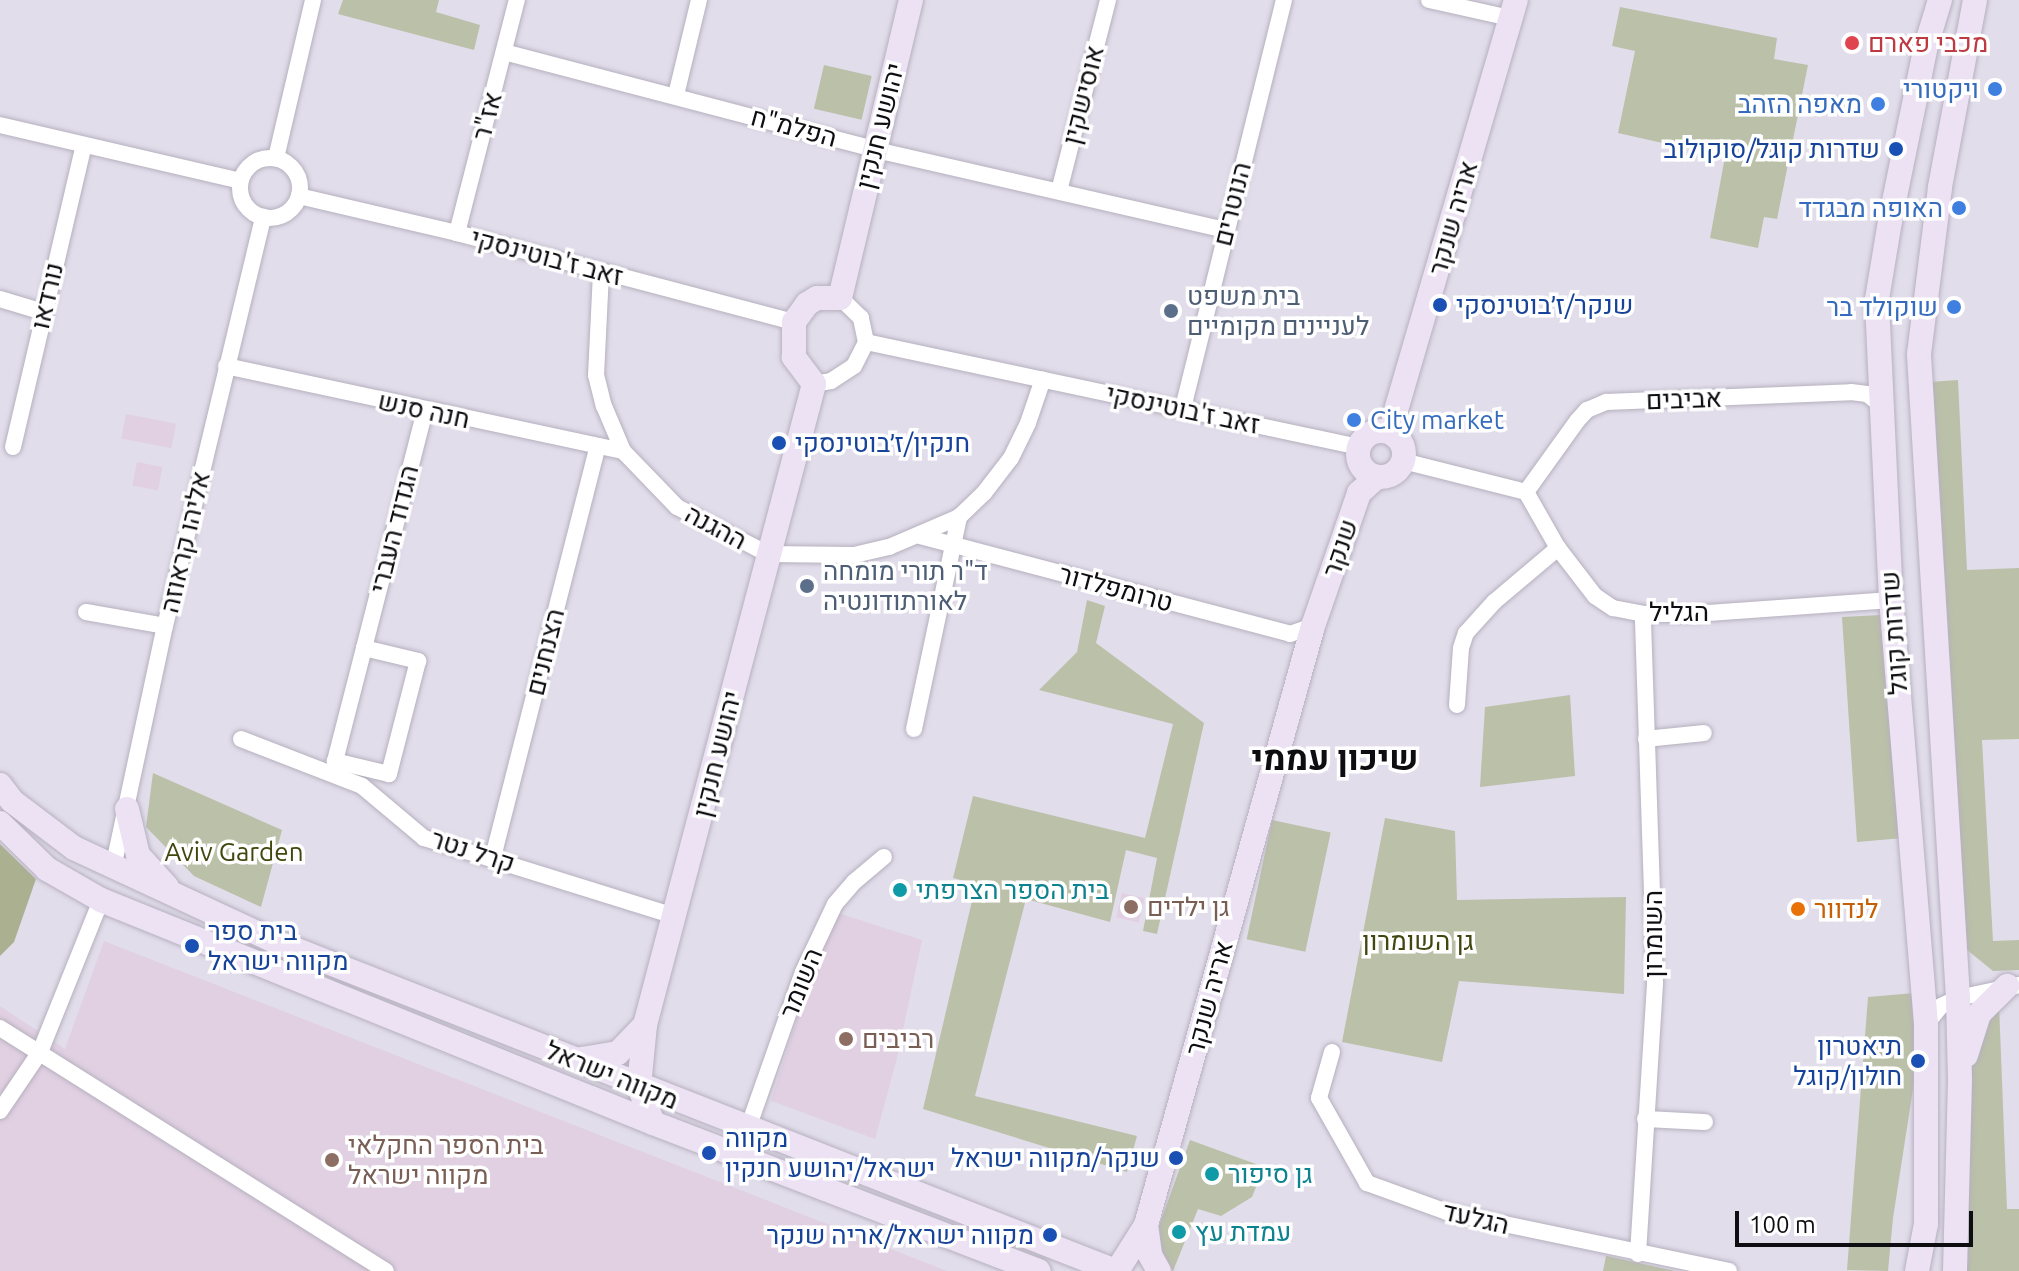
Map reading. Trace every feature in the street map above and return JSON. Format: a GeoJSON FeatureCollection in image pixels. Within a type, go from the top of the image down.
{"type":"FeatureCollection","features":[{"type":"Feature","properties":{"kind":"street"},"geometry":{"type":"LineString","coordinates":[[276,158],[313,0]]}},
{"type":"Feature","properties":{"kind":"street","name":"אז\"ר"},"geometry":{"type":"LineString","coordinates":[[457,233],[517,0]]}},
{"type":"Feature","properties":{"kind":"street"},"geometry":{"type":"LineString","coordinates":[[676,95],[699,0]]}},
{"type":"Feature","properties":{"kind":"street","name":"יהושע חנקין"},"geometry":{"type":"LineString","coordinates":[[840,298],[911,0]]}},
{"type":"Feature","properties":{"kind":"street","name":"אוסישקין"},"geometry":{"type":"LineString","coordinates":[[1059,191],[1108,0]]}},
{"type":"Feature","properties":{"kind":"street","name":"הנוטרים"},"geometry":{"type":"LineString","coordinates":[[1183,408],[1284,0]]}},
{"type":"Feature","properties":{"kind":"street"},"geometry":{"type":"LineString","coordinates":[[1429,0],[1513,9]]}},
{"type":"Feature","properties":{"kind":"street","name":"שדרות קוגל"},"geometry":{"type":"LineString","coordinates":[[1917,1271],[1926,1224],[1926,1024],[1891,600],[1877,299],[1926,46],[1940,0]]}},
{"type":"Feature","properties":{"kind":"street","name":"שדרות קוגל"},"geometry":{"type":"LineString","coordinates":[[1955,1271],[1960,1080],[1958,998],[1919,354],[1940,187],[1975,0]]}},
{"type":"Feature","properties":{"kind":"street","name":"אריה שנקר"},"geometry":{"type":"LineString","coordinates":[[1395,436],[1394,417],[1513,9]]}},
{"type":"Feature","properties":{"kind":"street","name":"הפלמ\"ח"},"geometry":{"type":"LineString","coordinates":[[504,52],[874,149],[1225,230]]}},
{"type":"Feature","properties":{"kind":"street"},"geometry":{"type":"LineString","coordinates":[[0,125],[240,181]]}},
{"type":"Feature","properties":{"kind":"street","name":"נורדאו"},"geometry":{"type":"LineString","coordinates":[[13,447],[84,145]]}},
{"type":"Feature","properties":{"kind":"street"},"geometry":{"type":"LineString","coordinates":[[276,158],[285,162],[298,176],[299,196],[281,216],[263,217],[247,208],[239,191],[240,181],[249,165],[276,158]]}},
{"type":"Feature","properties":{"kind":"street","name":"זאב ז'בוטינסקי"},"geometry":{"type":"LineString","coordinates":[[299,196],[457,233],[794,322]]}},
{"type":"Feature","properties":{"kind":"street","name":"אליהו קראוזה"},"geometry":{"type":"LineString","coordinates":[[113,868],[165,626],[263,217]]}},
{"type":"Feature","properties":{"kind":"street","name":"ההגנה"},"geometry":{"type":"LineString","coordinates":[[601,273],[596,375],[604,406],[623,451],[677,507],[768,554],[854,555],[920,536],[959,517],[984,493],[1011,458],[1028,423],[1043,379]]}},
{"type":"Feature","properties":{"kind":"street"},"geometry":{"type":"LineString","coordinates":[[817,298],[840,298],[861,318],[866,342],[854,366],[831,381],[814,384],[794,357],[794,322],[807,304],[817,298]]}},
{"type":"Feature","properties":{"kind":"street"},"geometry":{"type":"LineString","coordinates":[[0,299],[43,312]]}},
{"type":"Feature","properties":{"kind":"street","name":"זאב ז'בוטינסקי"},"geometry":{"type":"LineString","coordinates":[[866,342],[1359,447]]}},
{"type":"Feature","properties":{"kind":"street","name":"חנה סנש"},"geometry":{"type":"LineString","coordinates":[[226,366],[623,451]]}},
{"type":"Feature","properties":{"kind":"street","name":"יהושע חנקין"},"geometry":{"type":"LineString","coordinates":[[653,1123],[639,1086],[645,1025],[814,384]]}},
{"type":"Feature","properties":{"kind":"street","name":"אביבים"},"geometry":{"type":"LineString","coordinates":[[1526,492],[1577,421],[1587,410],[1606,402],[1851,392],[1867,394],[1881,405]]}},
{"type":"Feature","properties":{"kind":"street","name":"הגדוד העברי"},"geometry":{"type":"LineString","coordinates":[[364,648],[418,661],[389,774],[335,761],[364,648],[425,411]]}},
{"type":"Feature","properties":{"kind":"street"},"geometry":{"type":"LineString","coordinates":[[1374,432],[1395,436],[1403,447],[1403,461],[1391,475],[1377,477],[1361,466],[1359,447],[1374,432]]}},
{"type":"Feature","properties":{"kind":"street","name":"הצנחנים"},"geometry":{"type":"LineString","coordinates":[[493,857],[598,446]]}},
{"type":"Feature","properties":{"kind":"street"},"geometry":{"type":"LineString","coordinates":[[1403,461],[1526,492]]}},
{"type":"Feature","properties":{"kind":"street","name":"שנקר"},"geometry":{"type":"LineString","coordinates":[[1313,626],[1359,493],[1377,477]]}},
{"type":"Feature","properties":{"kind":"street","name":"הגליל"},"geometry":{"type":"LineString","coordinates":[[1526,492],[1558,548],[1595,596],[1613,608],[1643,614],[1695,614],[1891,600]]}},
{"type":"Feature","properties":{"kind":"street"},"geometry":{"type":"LineString","coordinates":[[914,729],[959,517]]}},
{"type":"Feature","properties":{"kind":"street","name":"טרומפלדור"},"geometry":{"type":"LineString","coordinates":[[920,536],[1290,634],[1313,626]]}},
{"type":"Feature","properties":{"kind":"street"},"geometry":{"type":"LineString","coordinates":[[1457,705],[1461,648],[1466,633],[1494,602],[1558,548]]}},
{"type":"Feature","properties":{"kind":"street"},"geometry":{"type":"LineString","coordinates":[[86,612],[165,626]]}},
{"type":"Feature","properties":{"kind":"street","name":"השומרון"},"geometry":{"type":"LineString","coordinates":[[1638,1254],[1655,983],[1643,614]]}},
{"type":"Feature","properties":{"kind":"street","name":"אריה שנקר"},"geometry":{"type":"LineString","coordinates":[[1116,1271],[1146,1225],[1313,626]]}},
{"type":"Feature","properties":{"kind":"street"},"geometry":{"type":"LineString","coordinates":[[1646,739],[1704,733]]}},
{"type":"Feature","properties":{"kind":"street","name":"קרל נטר"},"geometry":{"type":"LineString","coordinates":[[241,739],[362,786],[424,838],[675,916]]}},
{"type":"Feature","properties":{"kind":"street","name":"מקווה ישראל"},"geometry":{"type":"LineString","coordinates":[[0,785],[12,801],[74,848],[274,941],[1116,1271]]}},
{"type":"Feature","properties":{"kind":"street"},"geometry":{"type":"LineString","coordinates":[[127,809],[138,855],[177,898]]}},
{"type":"Feature","properties":{"kind":"street","name":"מקווה ישראל"},"geometry":{"type":"LineString","coordinates":[[0,823],[47,869],[101,900],[653,1123],[1039,1271]]}},
{"type":"Feature","properties":{"kind":"street","name":"השומר"},"geometry":{"type":"LineString","coordinates":[[748,1128],[785,1022],[835,904],[854,882],[884,857]]}},
{"type":"Feature","properties":{"kind":"street"},"geometry":{"type":"LineString","coordinates":[[0,1111],[40,1052],[113,868]]}},
{"type":"Feature","properties":{"kind":"street"},"geometry":{"type":"LineString","coordinates":[[1926,1024],[1941,1006],[1958,998],[2013,985]]}},
{"type":"Feature","properties":{"kind":"street"},"geometry":{"type":"LineString","coordinates":[[1960,1080],[1979,1014],[2013,985]]}},
{"type":"Feature","properties":{"kind":"street"},"geometry":{"type":"LineString","coordinates":[[573,1059],[606,1058],[618,1053],[645,1025]]}},
{"type":"Feature","properties":{"kind":"street"},"geometry":{"type":"LineString","coordinates":[[0,1028],[386,1271]]}},
{"type":"Feature","properties":{"kind":"street","name":"הגלעד"},"geometry":{"type":"LineString","coordinates":[[1332,1052],[1319,1098],[1367,1183],[1447,1212],[1729,1271]]}},
{"type":"Feature","properties":{"kind":"street"},"geometry":{"type":"LineString","coordinates":[[1645,1119],[1705,1122]]}},
{"type":"Feature","properties":{"kind":"street"},"geometry":{"type":"LineString","coordinates":[[1146,1225],[1150,1255],[1159,1271]]}},
{"type":"Feature","properties":{"kind":"shaded area"},"geometry":{"type":"Polygon","coordinates":[[[126,414],[176,424],[171,448],[121,439],[126,414]]]}},
{"type":"Feature","properties":{"kind":"shaded area"},"geometry":{"type":"Polygon","coordinates":[[[137,462],[163,467],[158,491],[132,486],[137,462]]]}},
{"type":"Feature","properties":{"kind":"shaded area","name":"גן ילדים"},"geometry":{"type":"Polygon","coordinates":[[[1122,893],[1144,898],[1139,923],[1116,917],[1122,893]]]}},
{"type":"Feature","properties":{"kind":"shaded area","name":"רביבים"},"geometry":{"type":"Polygon","coordinates":[[[838,913],[922,940],[897,1058],[875,1139],[771,1101],[815,962],[838,913]]]}},
{"type":"Feature","properties":{"kind":"shaded area","name":"בית הספר החקלאי מקווה ישראל"},"geometry":{"type":"Polygon","coordinates":[[[104,941],[947,1271],[0,1271],[0,1006],[65,1049],[104,941]]]}},
{"type":"Feature","properties":{"kind":"green space"},"geometry":{"type":"Polygon","coordinates":[[[343,0],[439,0],[436,12],[480,25],[474,50],[338,14],[343,0]]]}},
{"type":"Feature","properties":{"kind":"green space"},"geometry":{"type":"Polygon","coordinates":[[[1620,7],[1777,38],[1774,59],[1808,65],[1777,219],[1764,217],[1758,248],[1710,238],[1725,157],[1618,133],[1635,51],[1612,46],[1620,7]]]}},
{"type":"Feature","properties":{"kind":"green space"},"geometry":{"type":"Polygon","coordinates":[[[824,65],[872,76],[862,120],[814,109],[824,65]]]}},
{"type":"Feature","properties":{"kind":"green space"},"geometry":{"type":"Polygon","coordinates":[[[1958,380],[1967,570],[2019,568],[2019,739],[1982,740],[1993,941],[2019,940],[2019,970],[1993,971],[1961,945],[1929,382],[1958,380]]]}},
{"type":"Feature","properties":{"kind":"green space"},"geometry":{"type":"Polygon","coordinates":[[[1087,600],[1105,606],[1096,643],[1204,723],[1157,934],[1143,931],[1157,858],[1126,850],[1110,922],[1026,899],[975,1096],[1137,1136],[1127,1172],[923,1109],[976,884],[953,878],[973,796],[1145,838],[1173,724],[1039,690],[1077,652],[1087,600]]]}},
{"type":"Feature","properties":{"kind":"green space"},"geometry":{"type":"Polygon","coordinates":[[[1881,615],[1903,838],[1857,842],[1842,617],[1881,615]]]}},
{"type":"Feature","properties":{"kind":"green space"},"geometry":{"type":"Polygon","coordinates":[[[1570,695],[1575,776],[1480,787],[1485,707],[1570,695]]]}},
{"type":"Feature","properties":{"kind":"green space","name":"Aviv Garden"},"geometry":{"type":"Polygon","coordinates":[[[153,773],[282,830],[261,907],[194,876],[146,827],[153,773]]]}},
{"type":"Feature","properties":{"kind":"green space","name":"גן השומרון"},"geometry":{"type":"Polygon","coordinates":[[[1385,818],[1455,831],[1457,900],[1626,897],[1624,994],[1459,981],[1442,1062],[1342,1042],[1385,818]]]}},
{"type":"Feature","properties":{"kind":"green space"},"geometry":{"type":"Polygon","coordinates":[[[1272,820],[1331,832],[1305,952],[1247,939],[1272,820]]]}},
{"type":"Feature","properties":{"kind":"green space"},"geometry":{"type":"Polygon","coordinates":[[[0,844],[36,879],[14,942],[0,956],[0,844]]]}},
{"type":"Feature","properties":{"kind":"green space"},"geometry":{"type":"Polygon","coordinates":[[[1915,993],[1918,1057],[1893,1218],[1888,1271],[1847,1270],[1868,997],[1915,993]]]}},
{"type":"Feature","properties":{"kind":"green space"},"geometry":{"type":"Polygon","coordinates":[[[1999,1004],[2007,1209],[2019,1209],[2019,1271],[1962,1271],[1968,1080],[1977,1033],[1999,1004]]]}},
{"type":"Feature","properties":{"kind":"green space"},"geometry":{"type":"Polygon","coordinates":[[[1190,1140],[1264,1167],[1252,1197],[1221,1216],[1198,1209],[1173,1271],[1160,1248],[1159,1226],[1190,1140]]]}},
{"type":"Feature","properties":{"kind":"green space"},"geometry":{"type":"Polygon","coordinates":[[[1607,1256],[1675,1271],[1603,1271],[1607,1256]]]}},
{"type":"Feature","properties":{"kind":"place","name":"מכבי פארם"},"geometry":{"type":"Point","coordinates":[1852,43]}},
{"type":"Feature","properties":{"kind":"place","name":"ויקטורי"},"geometry":{"type":"Point","coordinates":[1995,89]}},
{"type":"Feature","properties":{"kind":"place","name":"מאפה הזהב"},"geometry":{"type":"Point","coordinates":[1878,104]}},
{"type":"Feature","properties":{"kind":"place","name":"שדרות קוגל/סוקולוב"},"geometry":{"type":"Point","coordinates":[1896,149]}},
{"type":"Feature","properties":{"kind":"place","name":"האופה מבגדד"},"geometry":{"type":"Point","coordinates":[1959,208]}},
{"type":"Feature","properties":{"kind":"place","name":"שנקר/ז׳בוטינסקי"},"geometry":{"type":"Point","coordinates":[1440,305]}},
{"type":"Feature","properties":{"kind":"place","name":"שוקולד בר"},"geometry":{"type":"Point","coordinates":[1954,307]}},
{"type":"Feature","properties":{"kind":"place","name":"בית משפט לעניינים מקומיים"},"geometry":{"type":"Point","coordinates":[1171,311]}},
{"type":"Feature","properties":{"kind":"place","name":"City market"},"geometry":{"type":"Point","coordinates":[1354,420]}},
{"type":"Feature","properties":{"kind":"place","name":"חנקין/ז׳בוטינסקי"},"geometry":{"type":"Point","coordinates":[779,443]}},
{"type":"Feature","properties":{"kind":"place","name":"ד\"ר תורי מומחה לאורתודונטיה"},"geometry":{"type":"Point","coordinates":[807,586]}},
{"type":"Feature","properties":{"kind":"place","name":"בית הספר הצרפתי"},"geometry":{"type":"Point","coordinates":[900,890]}},
{"type":"Feature","properties":{"kind":"place","name":"גן ילדים"},"geometry":{"type":"Point","coordinates":[1131,907]}},
{"type":"Feature","properties":{"kind":"place","name":"לנדוור"},"geometry":{"type":"Point","coordinates":[1798,909]}},
{"type":"Feature","properties":{"kind":"place","name":"בית ספר מקווה ישראל"},"geometry":{"type":"Point","coordinates":[192,946]}},
{"type":"Feature","properties":{"kind":"place","name":"רביבים"},"geometry":{"type":"Point","coordinates":[846,1039]}},
{"type":"Feature","properties":{"kind":"place","name":"תיאטרון חולון/קוגל"},"geometry":{"type":"Point","coordinates":[1918,1061]}},
{"type":"Feature","properties":{"kind":"place","name":"מקווה ישראל/יהושע חנקין"},"geometry":{"type":"Point","coordinates":[709,1153]}},
{"type":"Feature","properties":{"kind":"place","name":"שנקר/מקווה ישראל"},"geometry":{"type":"Point","coordinates":[1176,1158]}},
{"type":"Feature","properties":{"kind":"place","name":"בית הספר החקלאי מקווה ישראל"},"geometry":{"type":"Point","coordinates":[332,1160]}},
{"type":"Feature","properties":{"kind":"place","name":"גן סיפור"},"geometry":{"type":"Point","coordinates":[1212,1174]}},
{"type":"Feature","properties":{"kind":"place","name":"עמדת עץ"},"geometry":{"type":"Point","coordinates":[1179,1232]}},
{"type":"Feature","properties":{"kind":"place","name":"מקווה ישראל/אריה שנקר"},"geometry":{"type":"Point","coordinates":[1050,1235]}},
{"type":"Feature","properties":{"kind":"district","name":"שיכון עממי"},"geometry":{"type":"Point","coordinates":[1335,758]}}]}
